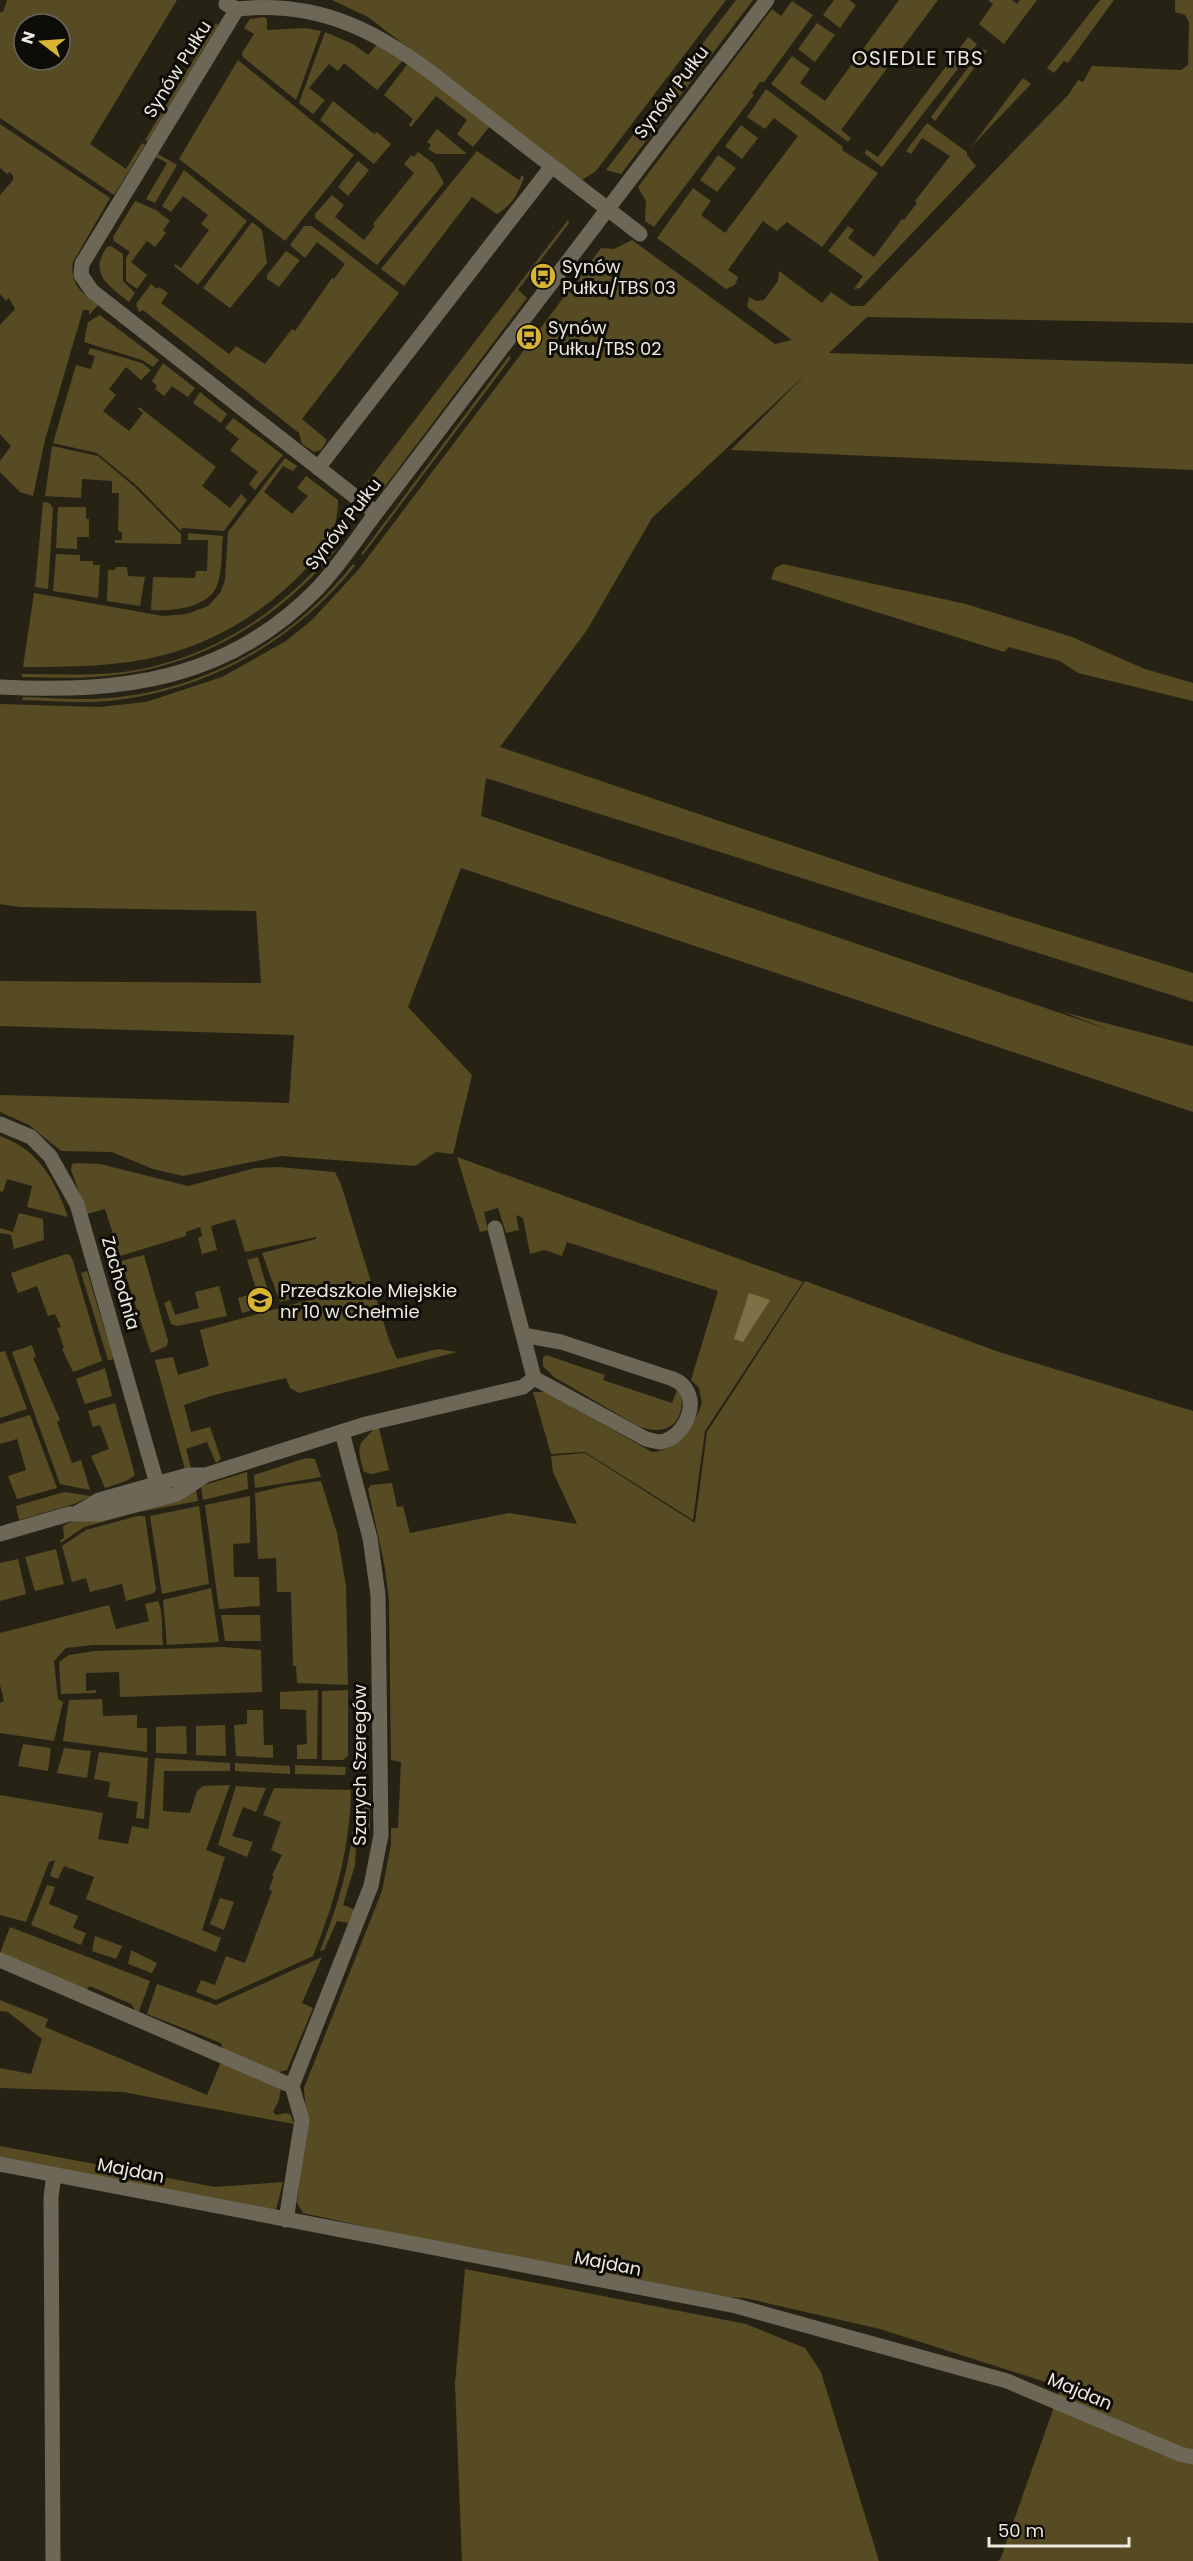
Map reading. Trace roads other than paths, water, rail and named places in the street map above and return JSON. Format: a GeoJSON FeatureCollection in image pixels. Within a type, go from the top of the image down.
{"type":"FeatureCollection","features":[{"type":"Feature","properties":{"kind":"street","name":"Synów Pułku"},"geometry":{"type":"LineString","coordinates":[[376,513],[86,285],[81,275],[82,264],[232,10],[253,3],[294,0],[326,5],[354,16],[385,35],[552,165]]}},
{"type":"Feature","properties":{"kind":"street","name":"Synów Pułku"},"geometry":{"type":"LineString","coordinates":[[0,687],[94,688],[149,681],[186,672],[213,662],[245,645],[283,620],[318,587],[376,513],[767,0]]}},
{"type":"Feature","properties":{"kind":"street"},"geometry":{"type":"LineString","coordinates":[[318,468],[552,165],[640,234]]}},
{"type":"Feature","properties":{"kind":"street","name":"Zachodnia"},"geometry":{"type":"LineString","coordinates":[[0,1124],[31,1137],[50,1156],[77,1204],[159,1492]]}},
{"type":"Feature","properties":{"kind":"street"},"geometry":{"type":"LineString","coordinates":[[495,1228],[534,1378],[646,1439],[659,1442],[672,1437],[687,1419],[692,1401],[688,1390],[682,1383],[561,1342],[523,1335]]}},
{"type":"Feature","properties":{"kind":"street"},"geometry":{"type":"LineString","coordinates":[[0,1534],[77,1513],[100,1514],[159,1492],[177,1494],[206,1474],[366,1424],[523,1387],[534,1378]]}},
{"type":"Feature","properties":{"kind":"street","name":"Szarych Szeregów"},"geometry":{"type":"LineString","coordinates":[[292,2086],[372,1886],[381,1835],[378,1595],[370,1538],[342,1432]]}},
{"type":"Feature","properties":{"kind":"street"},"geometry":{"type":"LineString","coordinates":[[0,1960],[292,2086],[302,2120],[286,2220]]}},
{"type":"Feature","properties":{"kind":"street","name":"Majdan"},"geometry":{"type":"LineString","coordinates":[[0,2164],[736,2306],[1007,2381],[1180,2454],[1193,2457]]}},
{"type":"Feature","properties":{"kind":"street"},"geometry":{"type":"LineString","coordinates":[[53,2561],[51,2197],[54,2174]]}},
{"type":"Feature","properties":{"kind":"place","name":"Synów Pułku/TBS 03"},"geometry":{"type":"Point","coordinates":[543,276]}},
{"type":"Feature","properties":{"kind":"place","name":"Synów Pułku/TBS 02"},"geometry":{"type":"Point","coordinates":[529,337]}},
{"type":"Feature","properties":{"kind":"place","name":"Przedszkole Miejskie nr 10 w Chełmie"},"geometry":{"type":"Point","coordinates":[260,1300]}},
{"type":"Feature","properties":{"kind":"district","name":"OSIEDLE TBS"},"geometry":{"type":"Point","coordinates":[918,58]}}]}
